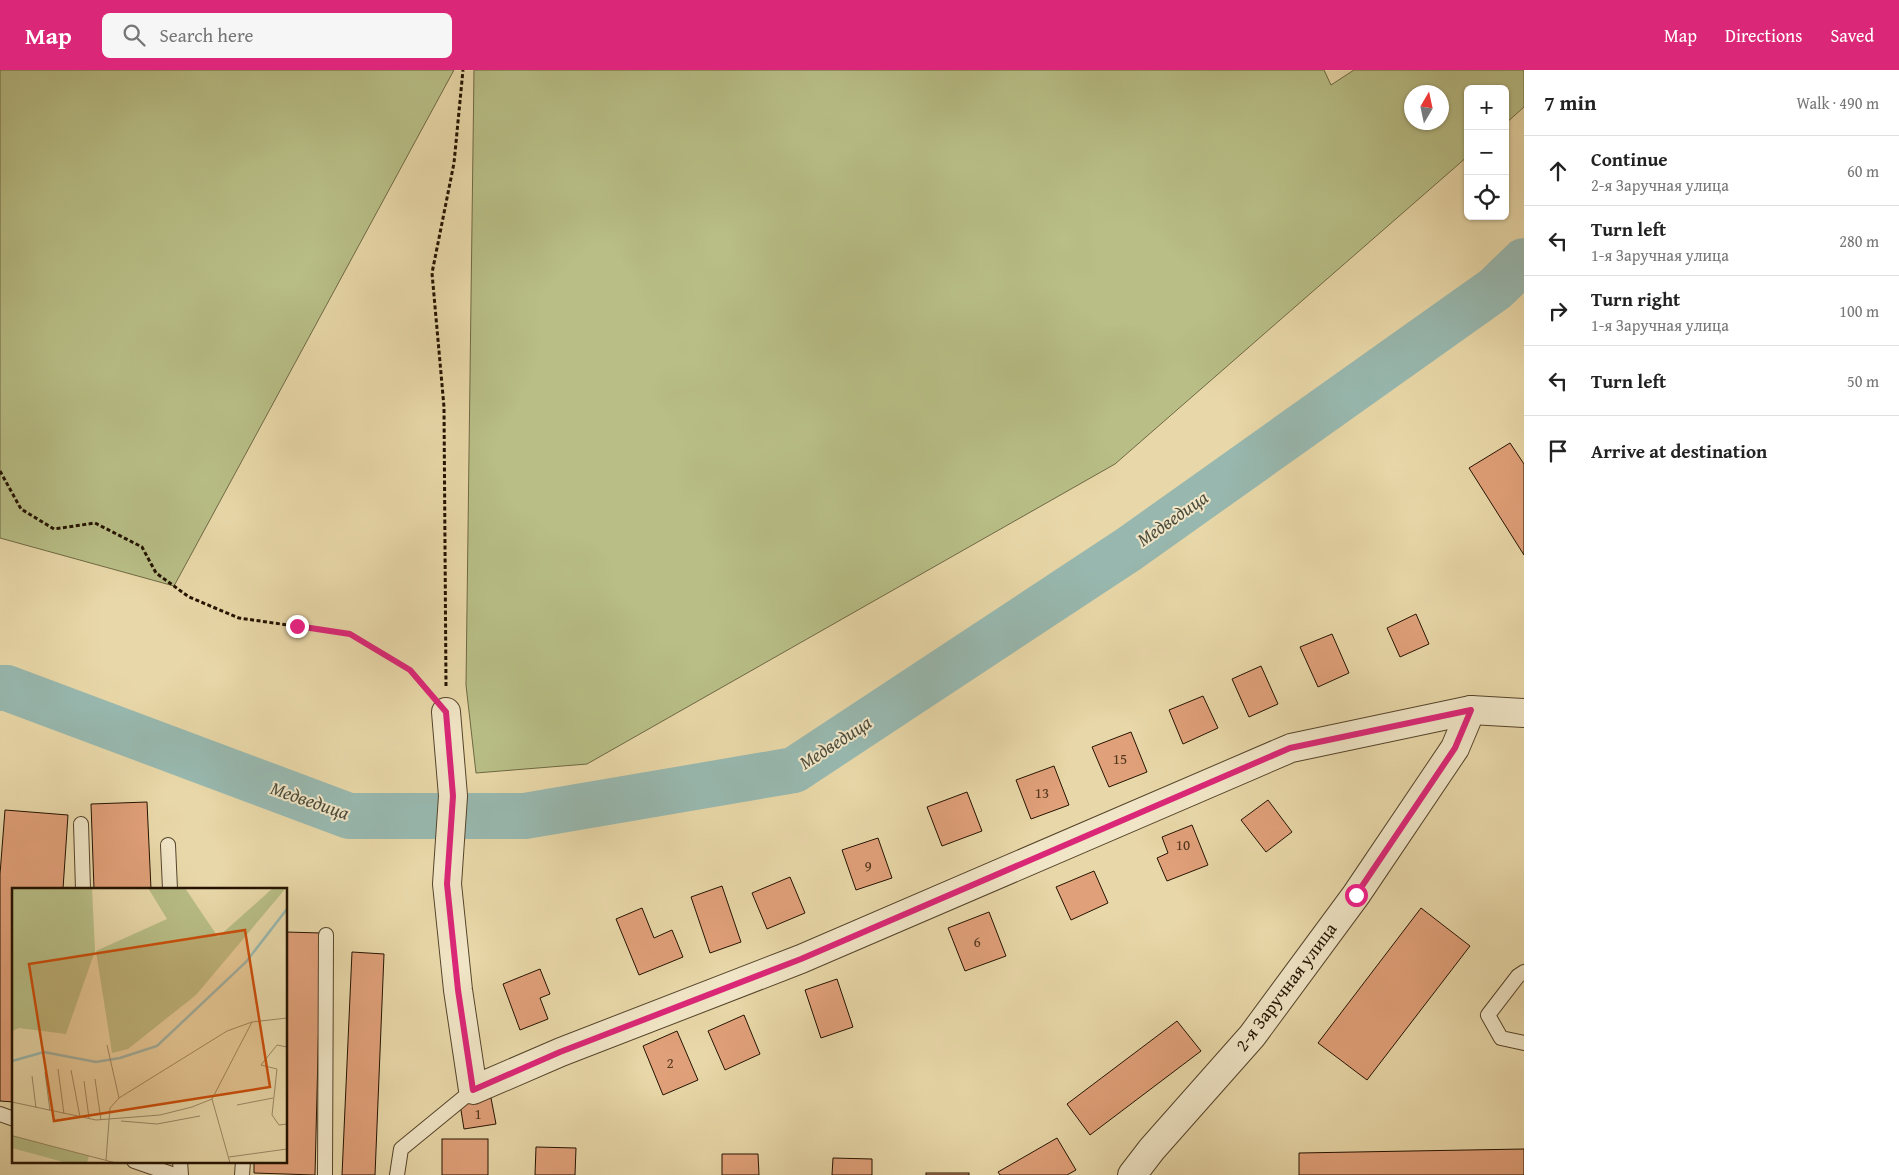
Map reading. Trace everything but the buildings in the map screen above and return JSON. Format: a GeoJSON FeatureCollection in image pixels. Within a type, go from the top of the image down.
{"type":"FeatureCollection","features":[{"type":"Feature","properties":{"kind":"street"},"geometry":{"type":"LineString","coordinates":[[446,712],[453,796],[447,884],[458,990],[473,1090],[560,1052],[801,959],[1290,748],[1471,710],[1524,713]]}},
{"type":"Feature","properties":{"kind":"street","name":"2-я Заручная улица"},"geometry":{"type":"LineString","coordinates":[[1132,1175],[1152,1149],[1252,1036],[1356,895],[1455,748],[1471,710]]}},
{"type":"Feature","properties":{"kind":"lane"},"geometry":{"type":"LineString","coordinates":[[81,824],[83,888]]}},
{"type":"Feature","properties":{"kind":"lane"},"geometry":{"type":"LineString","coordinates":[[168,845],[170,888]]}},
{"type":"Feature","properties":{"kind":"lane"},"geometry":{"type":"LineString","coordinates":[[325,1175],[326,934]]}},
{"type":"Feature","properties":{"kind":"lane"},"geometry":{"type":"LineString","coordinates":[[1524,972],[1518,976],[1488,1015],[1501,1038],[1524,1043]]}},
{"type":"Feature","properties":{"kind":"lane"},"geometry":{"type":"LineString","coordinates":[[397,1175],[401,1149],[473,1090]]}},
{"type":"Feature","properties":{"kind":"lane"},"geometry":{"type":"LineString","coordinates":[[0,1114],[12,1119]]}},
{"type":"Feature","properties":{"kind":"lane"},"geometry":{"type":"LineString","coordinates":[[137,1162],[175,1175]]}},
{"type":"Feature","properties":{"kind":"lane"},"geometry":{"type":"LineString","coordinates":[[180,1162],[181,1175]]}},
{"type":"Feature","properties":{"kind":"lane"},"geometry":{"type":"LineString","coordinates":[[242,1162],[242,1175]]}},
{"type":"Feature","properties":{"kind":"path"},"geometry":{"type":"LineString","coordinates":[[446,712],[444,407],[432,273],[454,163],[464,70]]}},
{"type":"Feature","properties":{"kind":"path"},"geometry":{"type":"LineString","coordinates":[[0,471],[21,509],[54,529],[95,524],[142,547],[156,574],[189,597],[239,618],[350,634],[410,670],[446,712]]}},
{"type":"Feature","properties":{"kind":"green space"},"geometry":{"type":"Polygon","coordinates":[[[0,70],[454,70],[174,586],[0,538],[0,70]]]}},
{"type":"Feature","properties":{"kind":"green space"},"geometry":{"type":"Polygon","coordinates":[[[474,70],[1324,70],[1331,85],[1354,70],[1524,70],[1524,107],[1509,120],[1509,85],[1464,85],[1464,159],[1115,464],[587,764],[476,773],[466,685],[474,70]]]}},
{"type":"Feature","properties":{"kind":"waterway","name":"Медведица"},"geometry":{"type":"LineString","coordinates":[[0,688],[7,688],[349,816],[525,816],[794,770],[1129,549],[1495,289],[1524,261]]}},
{"type":"Feature","properties":{"kind":"route"},"geometry":{"type":"LineString","coordinates":[[297,626],[350,634],[410,670],[446,712],[453,796],[447,884],[458,990],[473,1090],[560,1052],[801,959],[1290,748],[1471,710],[1455,748],[1356,895]]}}]}
